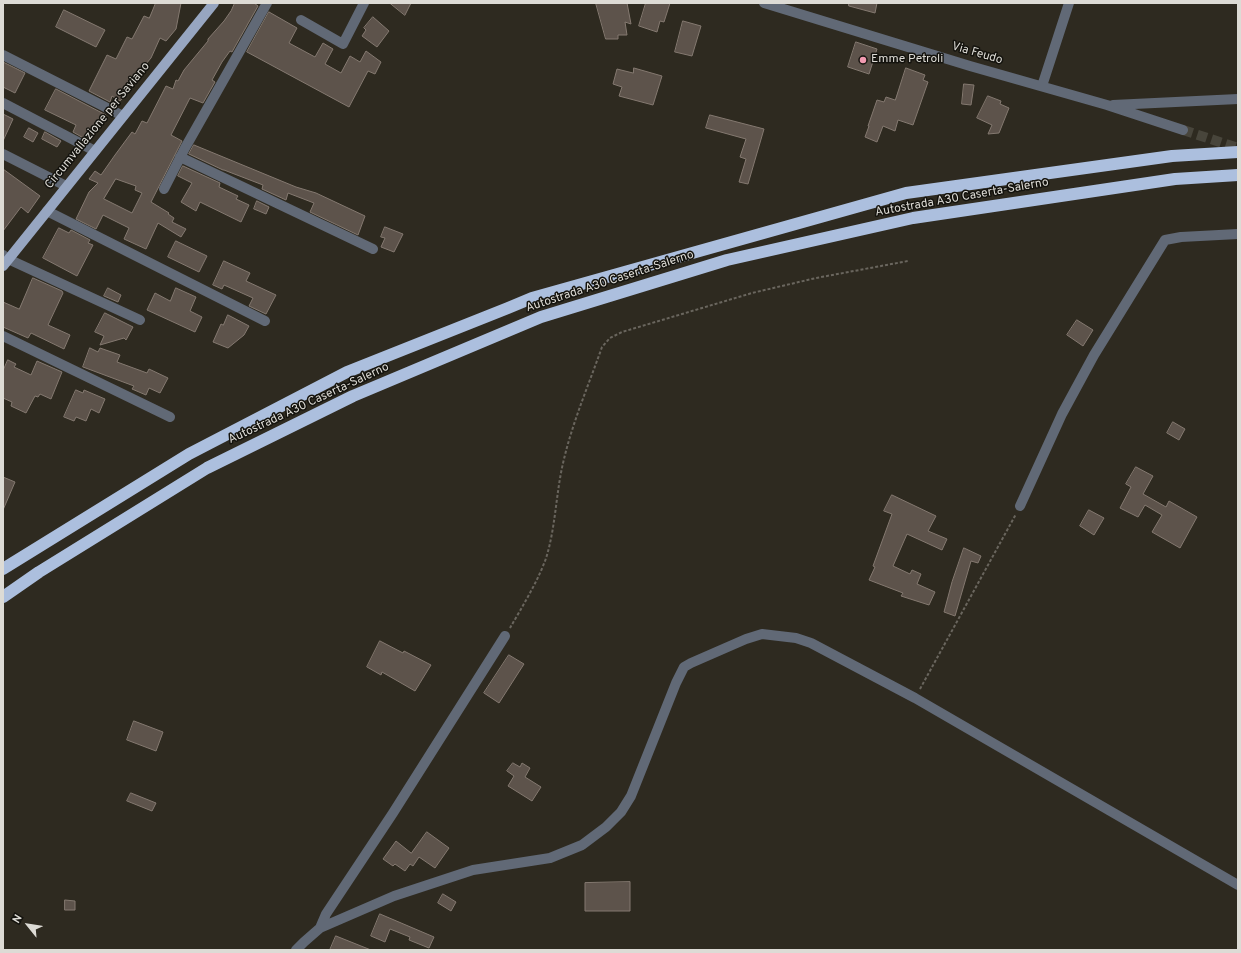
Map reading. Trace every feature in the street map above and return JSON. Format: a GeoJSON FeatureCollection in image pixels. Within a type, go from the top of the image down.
{"type":"FeatureCollection","features":[{"type":"Feature","properties":{"kind":"highway","name":"Autostrada A30 Caserta-Salerno"},"geometry":{"type":"LineString","coordinates":[[3,569],[189,454],[347,372],[532,298],[906,193],[1172,156],[1238,152]]}},
{"type":"Feature","properties":{"kind":"highway","name":"Autostrada A30 Caserta-Salerno"},"geometry":{"type":"LineString","coordinates":[[3,597],[39,572],[207,468],[352,396],[542,317],[727,260],[913,218],[1175,178],[1238,175]]}},
{"type":"Feature","properties":{"kind":"main road","name":"Circumvallazione per Saviano"},"geometry":{"type":"LineString","coordinates":[[5,260],[47,211],[214,3]]}},
{"type":"Feature","properties":{"kind":"street"},"geometry":{"type":"LineString","coordinates":[[164,189],[180,157],[267,3]]}},
{"type":"Feature","properties":{"kind":"street"},"geometry":{"type":"LineString","coordinates":[[301,20],[343,44],[364,3]]}},
{"type":"Feature","properties":{"kind":"street","name":"Via Feudo"},"geometry":{"type":"LineString","coordinates":[[764,3],[970,66],[1107,105],[1183,130]]}},
{"type":"Feature","properties":{"kind":"street"},"geometry":{"type":"LineString","coordinates":[[1042,86],[1069,3]]}},
{"type":"Feature","properties":{"kind":"street"},"geometry":{"type":"LineString","coordinates":[[3,55],[123,116]]}},
{"type":"Feature","properties":{"kind":"street"},"geometry":{"type":"LineString","coordinates":[[1107,105],[1238,99]]}},
{"type":"Feature","properties":{"kind":"street"},"geometry":{"type":"LineString","coordinates":[[3,103],[95,151]]}},
{"type":"Feature","properties":{"kind":"street"},"geometry":{"type":"LineString","coordinates":[[3,154],[66,186]]}},
{"type":"Feature","properties":{"kind":"street"},"geometry":{"type":"LineString","coordinates":[[180,157],[373,249]]}},
{"type":"Feature","properties":{"kind":"street"},"geometry":{"type":"LineString","coordinates":[[47,211],[264,321]]}},
{"type":"Feature","properties":{"kind":"street"},"geometry":{"type":"LineString","coordinates":[[1020,506],[1062,414],[1094,355],[1165,240],[1238,234]]}},
{"type":"Feature","properties":{"kind":"street"},"geometry":{"type":"LineString","coordinates":[[5,260],[140,320]]}},
{"type":"Feature","properties":{"kind":"street"},"geometry":{"type":"LineString","coordinates":[[3,336],[170,417]]}},
{"type":"Feature","properties":{"kind":"street"},"geometry":{"type":"LineString","coordinates":[[296,950],[320,928],[394,896],[473,870],[550,858],[582,845],[621,812],[631,796],[676,682],[684,667],[746,639],[762,634],[796,638],[811,642],[915,698],[1238,886]]}},
{"type":"Feature","properties":{"kind":"street"},"geometry":{"type":"LineString","coordinates":[[320,928],[326,914],[393,813],[505,636]]}},
{"type":"Feature","properties":{"kind":"path"},"geometry":{"type":"LineString","coordinates":[[505,636],[526,601],[546,557],[553,533],[558,489],[564,458],[602,347],[610,338],[622,332],[752,293],[816,278],[908,261]]}},
{"type":"Feature","properties":{"kind":"path"},"geometry":{"type":"LineString","coordinates":[[915,698],[1020,506]]}},
{"type":"Feature","properties":{"kind":"building"},"geometry":{"type":"Polygon","coordinates":[[[156,3],[181,3],[176,29],[166,41],[160,38],[151,58],[140,71],[127,93],[120,101],[112,96],[110,102],[89,91],[107,55],[116,59],[127,37],[132,39],[144,16],[149,18],[156,3]]]}},
{"type":"Feature","properties":{"kind":"building"},"geometry":{"type":"Polygon","coordinates":[[[235,3],[254,3],[258,6],[232,52],[230,51],[222,62],[212,80],[215,82],[203,103],[190,98],[171,135],[182,141],[151,202],[169,213],[168,214],[174,218],[172,222],[186,229],[181,237],[158,223],[146,249],[124,239],[129,228],[103,215],[96,229],[76,219],[89,192],[98,183],[89,179],[95,171],[101,175],[132,132],[135,134],[142,121],[147,123],[166,86],[173,89],[176,80],[178,81],[184,70],[231,11],[235,3]],[[116,179],[104,199],[132,213],[142,193],[135,190],[136,186],[116,179]]]}},
{"type":"Feature","properties":{"kind":"building"},"geometry":{"type":"Polygon","coordinates":[[[390,3],[411,3],[405,15],[390,3]]]}},
{"type":"Feature","properties":{"kind":"building"},"geometry":{"type":"Polygon","coordinates":[[[596,3],[627,3],[631,24],[625,22],[627,35],[618,35],[618,39],[606,39],[596,3]]]}},
{"type":"Feature","properties":{"kind":"building"},"geometry":{"type":"Polygon","coordinates":[[[646,3],[670,3],[664,22],[660,21],[657,32],[639,26],[646,3]]]}},
{"type":"Feature","properties":{"kind":"building"},"geometry":{"type":"Polygon","coordinates":[[[849,3],[877,3],[875,13],[849,6],[849,3]]]}},
{"type":"Feature","properties":{"kind":"building"},"geometry":{"type":"Polygon","coordinates":[[[64,10],[105,30],[96,47],[56,27],[64,10]]]}},
{"type":"Feature","properties":{"kind":"building"},"geometry":{"type":"Polygon","coordinates":[[[269,12],[297,28],[289,43],[315,57],[323,43],[333,49],[325,64],[341,73],[350,56],[360,62],[366,51],[381,62],[375,74],[368,71],[349,107],[247,52],[269,12]]]}},
{"type":"Feature","properties":{"kind":"building"},"geometry":{"type":"Polygon","coordinates":[[[373,17],[389,31],[377,47],[362,36],[366,30],[364,28],[373,17]]]}},
{"type":"Feature","properties":{"kind":"building"},"geometry":{"type":"Polygon","coordinates":[[[683,21],[701,26],[692,56],[675,52],[683,21]]]}},
{"type":"Feature","properties":{"kind":"building"},"geometry":{"type":"Polygon","coordinates":[[[856,42],[877,49],[869,74],[848,67],[856,42]]]}},
{"type":"Feature","properties":{"kind":"building"},"geometry":{"type":"Polygon","coordinates":[[[3,62],[25,73],[15,93],[3,87],[3,62]]]}},
{"type":"Feature","properties":{"kind":"building"},"geometry":{"type":"Polygon","coordinates":[[[634,68],[662,76],[653,105],[619,96],[622,87],[613,84],[617,69],[633,73],[634,68]]]}},
{"type":"Feature","properties":{"kind":"building"},"geometry":{"type":"Polygon","coordinates":[[[906,68],[925,75],[923,80],[928,82],[913,125],[898,120],[895,131],[883,126],[877,142],[865,137],[877,100],[884,102],[886,97],[895,100],[906,68]]]}},
{"type":"Feature","properties":{"kind":"building"},"geometry":{"type":"Polygon","coordinates":[[[964,84],[974,85],[971,105],[962,104],[964,84]]]}},
{"type":"Feature","properties":{"kind":"building"},"geometry":{"type":"Polygon","coordinates":[[[56,89],[106,115],[103,125],[87,140],[73,132],[76,125],[45,110],[56,89]]]}},
{"type":"Feature","properties":{"kind":"building"},"geometry":{"type":"Polygon","coordinates":[[[988,96],[1001,101],[1000,104],[1009,108],[999,133],[988,134],[992,125],[977,118],[988,96]]]}},
{"type":"Feature","properties":{"kind":"building"},"geometry":{"type":"Polygon","coordinates":[[[3,114],[13,119],[3,141],[3,114]]]}},
{"type":"Feature","properties":{"kind":"building"},"geometry":{"type":"Polygon","coordinates":[[[710,115],[764,129],[748,184],[739,182],[746,159],[740,157],[746,139],[706,128],[710,115]]]}},
{"type":"Feature","properties":{"kind":"building"},"geometry":{"type":"Polygon","coordinates":[[[29,128],[38,133],[33,142],[24,137],[29,128]]]}},
{"type":"Feature","properties":{"kind":"building"},"geometry":{"type":"Polygon","coordinates":[[[45,132],[61,141],[57,147],[42,139],[45,132]]]}},
{"type":"Feature","properties":{"kind":"building"},"geometry":{"type":"Polygon","coordinates":[[[194,145],[296,187],[316,193],[365,216],[358,235],[310,212],[314,203],[288,193],[286,200],[262,189],[263,185],[223,170],[189,154],[194,145]]]}},
{"type":"Feature","properties":{"kind":"building"},"geometry":{"type":"Polygon","coordinates":[[[183,166],[220,183],[219,187],[238,196],[236,199],[249,205],[241,222],[200,202],[196,211],[181,202],[192,183],[178,176],[183,166]]]}},
{"type":"Feature","properties":{"kind":"building"},"geometry":{"type":"Polygon","coordinates":[[[3,169],[40,196],[28,213],[21,207],[3,231],[3,169]]]}},
{"type":"Feature","properties":{"kind":"building"},"geometry":{"type":"Polygon","coordinates":[[[257,201],[269,207],[266,214],[254,209],[257,201]]]}},
{"type":"Feature","properties":{"kind":"building"},"geometry":{"type":"Polygon","coordinates":[[[385,227],[403,234],[394,252],[381,247],[385,238],[381,237],[385,227]]]}},
{"type":"Feature","properties":{"kind":"building"},"geometry":{"type":"Polygon","coordinates":[[[59,228],[69,233],[71,230],[90,240],[88,243],[93,245],[77,276],[43,258],[59,228]]]}},
{"type":"Feature","properties":{"kind":"building"},"geometry":{"type":"Polygon","coordinates":[[[176,241],[207,256],[199,272],[168,257],[176,241]]]}},
{"type":"Feature","properties":{"kind":"building"},"geometry":{"type":"Polygon","coordinates":[[[224,261],[250,273],[246,281],[276,295],[266,314],[249,306],[253,298],[224,285],[222,289],[213,285],[224,261]]]}},
{"type":"Feature","properties":{"kind":"building"},"geometry":{"type":"Polygon","coordinates":[[[33,278],[62,291],[63,293],[48,325],[70,335],[64,349],[31,333],[28,338],[3,327],[3,302],[19,309],[33,278]]]}},
{"type":"Feature","properties":{"kind":"building"},"geometry":{"type":"Polygon","coordinates":[[[108,288],[121,295],[118,302],[104,296],[108,288]]]}},
{"type":"Feature","properties":{"kind":"building"},"geometry":{"type":"Polygon","coordinates":[[[176,288],[196,297],[190,311],[202,317],[195,332],[147,310],[155,293],[170,301],[176,288]]]}},
{"type":"Feature","properties":{"kind":"building"},"geometry":{"type":"Polygon","coordinates":[[[105,313],[133,327],[126,340],[124,338],[100,345],[104,336],[95,332],[105,313]]]}},
{"type":"Feature","properties":{"kind":"building"},"geometry":{"type":"Polygon","coordinates":[[[228,315],[249,326],[244,335],[228,348],[213,342],[221,324],[223,325],[228,315]]]}},
{"type":"Feature","properties":{"kind":"building"},"geometry":{"type":"Polygon","coordinates":[[[1077,320],[1093,330],[1083,346],[1067,335],[1077,320]]]}},
{"type":"Feature","properties":{"kind":"building"},"geometry":{"type":"Polygon","coordinates":[[[90,348],[98,352],[100,348],[120,355],[117,362],[147,373],[149,369],[168,378],[160,393],[149,388],[146,395],[132,389],[134,386],[83,367],[90,348]]]}},
{"type":"Feature","properties":{"kind":"building"},"geometry":{"type":"Polygon","coordinates":[[[8,360],[16,364],[14,367],[31,375],[37,361],[62,372],[51,399],[40,394],[38,397],[35,396],[26,413],[11,406],[12,402],[3,398],[3,371],[8,360]]]}},
{"type":"Feature","properties":{"kind":"building"},"geometry":{"type":"Polygon","coordinates":[[[76,390],[83,393],[84,390],[105,399],[99,413],[91,409],[86,421],[76,417],[74,421],[64,417],[76,390]]]}},
{"type":"Feature","properties":{"kind":"building"},"geometry":{"type":"Polygon","coordinates":[[[1173,422],[1185,429],[1179,440],[1167,433],[1173,422]]]}},
{"type":"Feature","properties":{"kind":"building"},"geometry":{"type":"Polygon","coordinates":[[[1136,467],[1153,476],[1143,494],[1166,507],[1169,501],[1197,517],[1180,548],[1152,532],[1162,515],[1145,505],[1138,517],[1120,508],[1131,487],[1126,484],[1136,467]]]}},
{"type":"Feature","properties":{"kind":"building"},"geometry":{"type":"Polygon","coordinates":[[[3,477],[15,482],[3,510],[3,477]]]}},
{"type":"Feature","properties":{"kind":"building"},"geometry":{"type":"Polygon","coordinates":[[[892,495],[936,516],[928,531],[947,539],[942,550],[907,534],[893,566],[910,574],[912,570],[921,574],[917,584],[935,592],[929,605],[901,596],[903,593],[869,580],[875,567],[873,566],[892,514],[884,511],[892,495]]]}},
{"type":"Feature","properties":{"kind":"building"},"geometry":{"type":"Polygon","coordinates":[[[1089,510],[1104,518],[1094,535],[1080,526],[1089,510]]]}},
{"type":"Feature","properties":{"kind":"building"},"geometry":{"type":"Polygon","coordinates":[[[964,548],[981,556],[978,563],[971,561],[955,616],[944,612],[952,582],[964,548]]]}},
{"type":"Feature","properties":{"kind":"building"},"geometry":{"type":"Polygon","coordinates":[[[380,641],[431,665],[415,691],[382,672],[381,675],[367,667],[380,641]]]}},
{"type":"Feature","properties":{"kind":"building"},"geometry":{"type":"Polygon","coordinates":[[[509,655],[524,664],[499,703],[484,693],[509,655]]]}},
{"type":"Feature","properties":{"kind":"building"},"geometry":{"type":"Polygon","coordinates":[[[134,721],[163,732],[156,751],[127,740],[134,721]]]}},
{"type":"Feature","properties":{"kind":"building"},"geometry":{"type":"Polygon","coordinates":[[[513,763],[520,767],[522,763],[530,768],[525,777],[541,787],[532,801],[508,786],[514,776],[507,771],[513,763]]]}},
{"type":"Feature","properties":{"kind":"building"},"geometry":{"type":"Polygon","coordinates":[[[131,793],[156,803],[152,811],[127,801],[131,793]]]}},
{"type":"Feature","properties":{"kind":"building"},"geometry":{"type":"Polygon","coordinates":[[[427,832],[449,848],[435,868],[419,857],[413,866],[410,864],[405,871],[395,864],[393,866],[383,859],[396,841],[411,853],[427,832]]]}},
{"type":"Feature","properties":{"kind":"building"},"geometry":{"type":"Polygon","coordinates":[[[630,882],[630,911],[585,911],[585,883],[630,882]]]}},
{"type":"Feature","properties":{"kind":"building"},"geometry":{"type":"Polygon","coordinates":[[[443,894],[456,902],[451,911],[438,903],[443,894]]]}},
{"type":"Feature","properties":{"kind":"building"},"geometry":{"type":"Polygon","coordinates":[[[65,900],[75,901],[75,910],[65,910],[65,900]]]}},
{"type":"Feature","properties":{"kind":"building"},"geometry":{"type":"Polygon","coordinates":[[[380,914],[434,937],[429,948],[409,940],[410,937],[390,929],[385,942],[371,936],[380,914]]]}},
{"type":"Feature","properties":{"kind":"building"},"geometry":{"type":"Polygon","coordinates":[[[336,936],[371,950],[330,950],[336,936]]]}},
{"type":"Feature","properties":{"kind":"tunnel"},"geometry":{"type":"LineString","coordinates":[[1183,130],[1238,148]]}},
{"type":"Feature","properties":{"kind":"place","name":"Emme Petroli"},"geometry":{"type":"Point","coordinates":[863,60]}}]}
